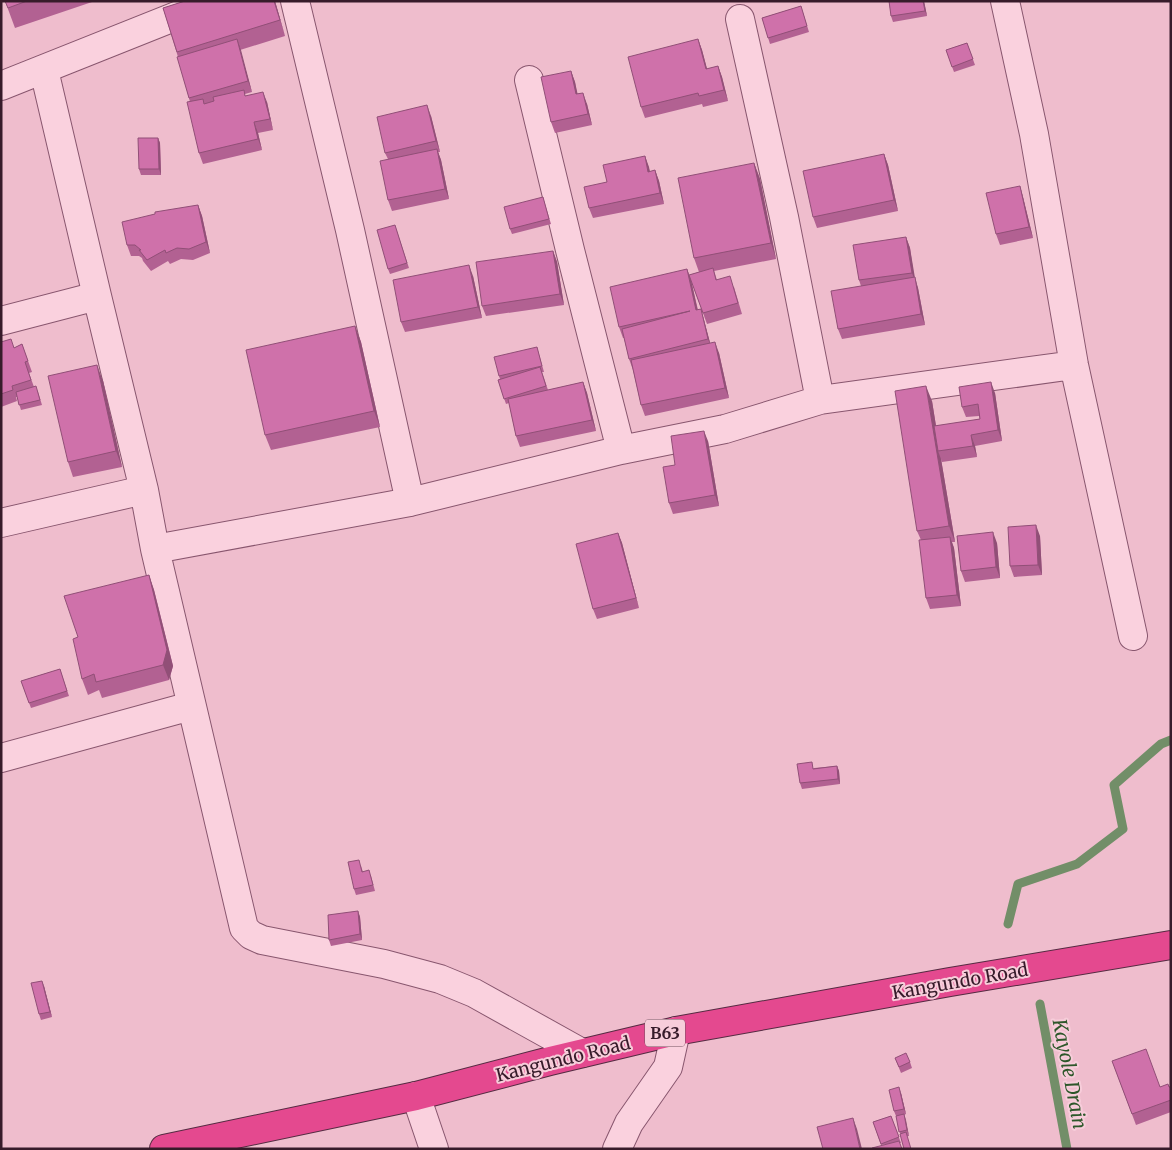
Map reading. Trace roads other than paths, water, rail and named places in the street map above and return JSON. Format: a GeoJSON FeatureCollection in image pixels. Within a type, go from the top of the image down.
{"type":"FeatureCollection","features":[{"type":"Feature","properties":{"kind":"highway","name":"Kangundo Road"},"geometry":{"type":"LineString","coordinates":[[164,1149],[218,1143],[676,1031],[1171,945]]}},
{"type":"Feature","properties":{"kind":"street"},"geometry":{"type":"LineString","coordinates":[[295,1],[350,230],[410,502]]}},
{"type":"Feature","properties":{"kind":"street"},"geometry":{"type":"LineString","coordinates":[[1004,1],[1034,134],[1074,365],[1133,636]]}},
{"type":"Feature","properties":{"kind":"street"},"geometry":{"type":"LineString","coordinates":[[1,86],[209,2]]}},
{"type":"Feature","properties":{"kind":"street"},"geometry":{"type":"LineString","coordinates":[[740,19],[784,218],[820,400]]}},
{"type":"Feature","properties":{"kind":"street"},"geometry":{"type":"LineString","coordinates":[[44,70],[144,490],[155,549],[244,928],[251,935],[262,940],[384,964],[440,979],[474,993],[582,1053]]}},
{"type":"Feature","properties":{"kind":"street"},"geometry":{"type":"LineString","coordinates":[[529,80],[621,450]]}},
{"type":"Feature","properties":{"kind":"street"},"geometry":{"type":"LineString","coordinates":[[1,322],[97,296]]}},
{"type":"Feature","properties":{"kind":"street"},"geometry":{"type":"LineString","coordinates":[[155,549],[410,502],[621,450],[725,429],[820,400],[1074,365]]}},
{"type":"Feature","properties":{"kind":"street"},"geometry":{"type":"LineString","coordinates":[[1,523],[144,490]]}},
{"type":"Feature","properties":{"kind":"street"},"geometry":{"type":"LineString","coordinates":[[1,758],[192,706]]}},
{"type":"Feature","properties":{"kind":"street"},"geometry":{"type":"LineString","coordinates":[[617,1149],[629,1122],[668,1067],[676,1031]]}},
{"type":"Feature","properties":{"kind":"street"},"geometry":{"type":"LineString","coordinates":[[416,1096],[434,1149]]}},
{"type":"Feature","properties":{"kind":"waterway","name":"Kayole Drain"},"geometry":{"type":"LineString","coordinates":[[1008,924],[1018,884],[1077,864],[1123,829],[1114,785],[1161,744],[1171,740]]}},
{"type":"Feature","properties":{"kind":"waterway","name":"Kayole Drain"},"geometry":{"type":"LineString","coordinates":[[1040,1004],[1067,1149]]}}]}
